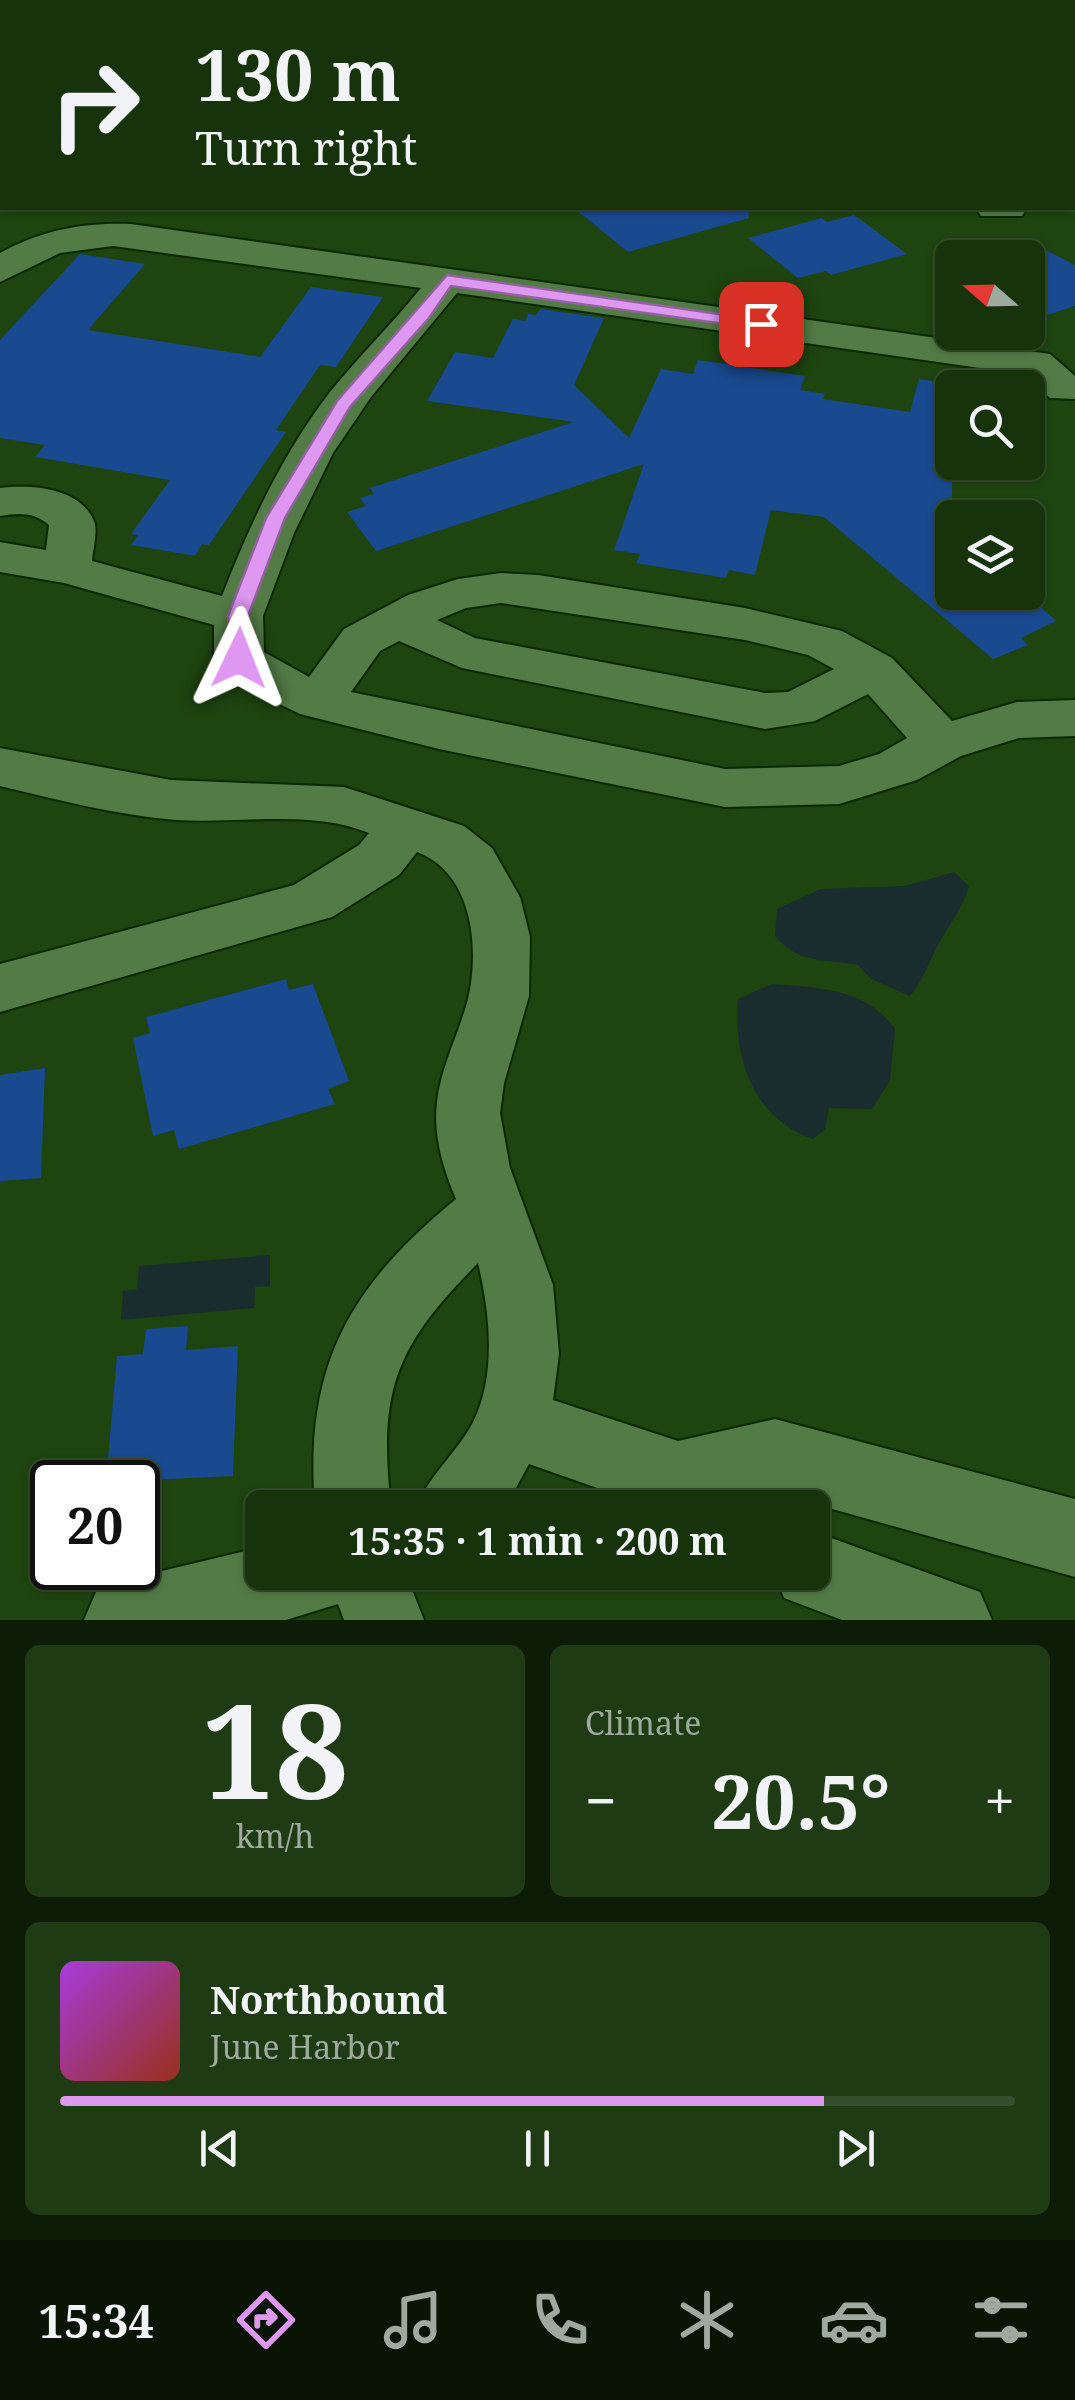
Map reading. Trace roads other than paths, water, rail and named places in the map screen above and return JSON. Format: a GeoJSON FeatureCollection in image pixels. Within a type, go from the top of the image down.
{"type":"FeatureCollection","features":[{"type":"Feature","properties":{"kind":"street"},"geometry":{"type":"LineString","coordinates":[[0,270],[49,242],[109,233],[1036,363],[1065,389]]}},
{"type":"Feature","properties":{"kind":"street"},"geometry":{"type":"LineString","coordinates":[[447,280],[423,315],[343,404],[276,518],[238,616],[239,658],[254,672],[318,702],[438,731],[725,788],[839,785],[898,767],[942,742],[1017,720],[1075,718]]}},
{"type":"Feature","properties":{"kind":"street"},"geometry":{"type":"LineString","coordinates":[[0,502],[26,498],[60,507],[72,522],[68,569]]}},
{"type":"Feature","properties":{"kind":"street"},"geometry":{"type":"LineString","coordinates":[[0,557],[68,569],[238,616]]}},
{"type":"Feature","properties":{"kind":"street"},"geometry":{"type":"LineString","coordinates":[[318,702],[362,640],[398,620],[458,594],[501,588],[538,590],[745,624],[824,642],[874,670],[942,742]]}},
{"type":"Feature","properties":{"kind":"street"},"geometry":{"type":"LineString","coordinates":[[398,620],[462,652],[765,711],[797,709],[874,670]]}},
{"type":"Feature","properties":{"kind":"street"},"geometry":{"type":"LineString","coordinates":[[0,767],[172,800],[307,802],[352,809],[458,848],[488,885],[500,930],[499,995],[473,1076],[468,1114],[475,1164],[490,1211],[509,1247],[522,1309],[525,1376],[513,1424],[482,1481],[473,1490]]}},
{"type":"Feature","properties":{"kind":"street"},"geometry":{"type":"LineString","coordinates":[[0,988],[312,902],[379,860],[406,828]]}},
{"type":"Feature","properties":{"kind":"street"},"geometry":{"type":"LineString","coordinates":[[352,1490],[352,1407],[361,1368],[386,1310],[447,1246],[490,1211]]}},
{"type":"Feature","properties":{"kind":"street"},"geometry":{"type":"LineString","coordinates":[[513,1424],[685,1490]]}},
{"type":"Feature","properties":{"kind":"street"},"geometry":{"type":"LineString","coordinates":[[700,1490],[775,1456],[1075,1538]]}},
{"type":"Feature","properties":{"kind":"street"},"geometry":{"type":"LineString","coordinates":[[830,1576],[952,1620]]}},
{"type":"Feature","properties":{"kind":"street"},"geometry":{"type":"LineString","coordinates":[[124,1620],[248,1590]]}},
{"type":"Feature","properties":{"kind":"street"},"geometry":{"type":"LineString","coordinates":[[373,1590],[384,1620]]}},
{"type":"Feature","properties":{"kind":"water"},"geometry":{"type":"Polygon","coordinates":[[[954,872],[969,886],[966,895],[910,996],[871,979],[858,965],[803,956],[775,936],[777,909],[821,889],[905,886],[954,872]]]}},
{"type":"Feature","properties":{"kind":"water"},"geometry":{"type":"Polygon","coordinates":[[[772,984],[824,989],[856,998],[884,1016],[895,1029],[890,1080],[872,1109],[829,1108],[825,1129],[813,1139],[775,1117],[751,1083],[744,1064],[739,1043],[738,999],[772,984]]]}},
{"type":"Feature","properties":{"kind":"water"},"geometry":{"type":"Polygon","coordinates":[[[270,1255],[270,1286],[255,1287],[254,1308],[121,1320],[123,1291],[137,1289],[139,1266],[270,1255]]]}}]}
